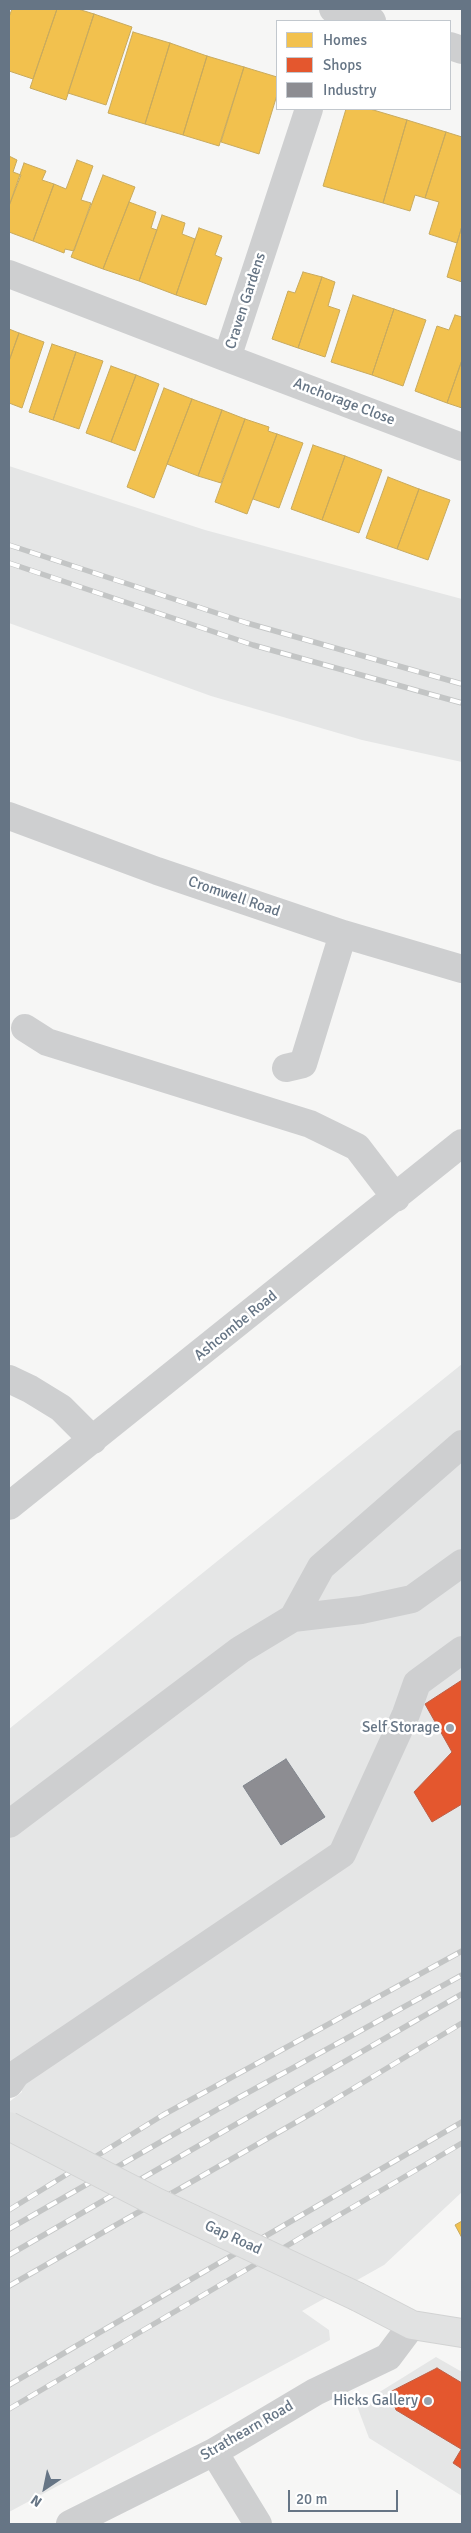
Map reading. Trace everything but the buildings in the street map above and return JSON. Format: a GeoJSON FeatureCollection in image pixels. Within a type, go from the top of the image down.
{"type":"FeatureCollection","features":[{"type":"Feature","properties":{"kind":"main road","name":"Gap Road"},"geometry":{"type":"LineString","coordinates":[[9,2126],[156,2202],[358,2297],[412,2325],[462,2334]]}},
{"type":"Feature","properties":{"kind":"street"},"geometry":{"type":"LineString","coordinates":[[336,14],[367,20]]}},
{"type":"Feature","properties":{"kind":"street","name":"Craven Gardens"},"geometry":{"type":"LineString","coordinates":[[9,274],[227,358],[309,110]]}},
{"type":"Feature","properties":{"kind":"street","name":"Anchorage Close"},"geometry":{"type":"LineString","coordinates":[[227,358],[462,447]]}},
{"type":"Feature","properties":{"kind":"street","name":"Cromwell Road"},"geometry":{"type":"LineString","coordinates":[[9,816],[157,871],[343,934],[462,969]]}},
{"type":"Feature","properties":{"kind":"street"},"geometry":{"type":"LineString","coordinates":[[286,1068],[303,1064],[343,934]]}},
{"type":"Feature","properties":{"kind":"street"},"geometry":{"type":"LineString","coordinates":[[24,1028],[47,1042],[310,1124],[357,1147],[396,1198]]}},
{"type":"Feature","properties":{"kind":"street","name":"Ashcombe Road"},"geometry":{"type":"LineString","coordinates":[[9,1506],[396,1198],[462,1143]]}},
{"type":"Feature","properties":{"kind":"street"},"geometry":{"type":"LineString","coordinates":[[9,1379],[61,1408],[93,1440]]}},
{"type":"Feature","properties":{"kind":"street"},"geometry":{"type":"LineString","coordinates":[[293,1618],[321,1567],[462,1444]]}},
{"type":"Feature","properties":{"kind":"street"},"geometry":{"type":"LineString","coordinates":[[9,1824],[240,1650],[293,1618],[361,1610],[412,1599],[462,1563]]}},
{"type":"Feature","properties":{"kind":"street"},"geometry":{"type":"LineString","coordinates":[[9,2084],[16,2074],[342,1854],[406,1714],[417,1683],[462,1650]]}},
{"type":"Feature","properties":{"kind":"street","name":"Strathearn Road"},"geometry":{"type":"LineString","coordinates":[[70,2524],[214,2452],[315,2392],[388,2357],[412,2325]]}},
{"type":"Feature","properties":{"kind":"street"},"geometry":{"type":"LineString","coordinates":[[214,2452],[258,2524]]}},
{"type":"Feature","properties":{"kind":"shaded area"},"geometry":{"type":"Polygon","coordinates":[[[9,466],[205,530],[462,599],[462,762],[362,740],[211,696],[9,623],[9,466]]]}},
{"type":"Feature","properties":{"kind":"shaded area"},"geometry":{"type":"Polygon","coordinates":[[[462,1364],[462,2192],[384,2265],[302,2311],[329,2330],[330,2340],[9,2512],[9,2102],[22,2092],[16,2074],[9,2070],[9,1729],[462,1364]]]}},
{"type":"Feature","properties":{"kind":"shaded area"},"geometry":{"type":"Polygon","coordinates":[[[436,2357],[462,2372],[462,2496],[369,2438],[357,2406],[436,2357]]]}},
{"type":"Feature","properties":{"kind":"railway"},"geometry":{"type":"LineString","coordinates":[[9,545],[247,623],[462,684]]}},
{"type":"Feature","properties":{"kind":"railway"},"geometry":{"type":"LineString","coordinates":[[9,563],[253,645],[462,703]]}},
{"type":"Feature","properties":{"kind":"railway"},"geometry":{"type":"LineString","coordinates":[[9,2210],[163,2115],[462,1951]]}},
{"type":"Feature","properties":{"kind":"railway"},"geometry":{"type":"LineString","coordinates":[[9,2229],[218,2109],[462,1975]]}},
{"type":"Feature","properties":{"kind":"railway"},"geometry":{"type":"LineString","coordinates":[[9,2255],[462,1994]]}},
{"type":"Feature","properties":{"kind":"railway"},"geometry":{"type":"LineString","coordinates":[[9,2286],[314,2112],[462,2023]]}},
{"type":"Feature","properties":{"kind":"railway"},"geometry":{"type":"LineString","coordinates":[[9,2385],[462,2122]]}},
{"type":"Feature","properties":{"kind":"railway"},"geometry":{"type":"LineString","coordinates":[[9,2409],[462,2143]]}},
{"type":"Feature","properties":{"kind":"place","name":"Self Storage"},"geometry":{"type":"Point","coordinates":[450,1728]}},
{"type":"Feature","properties":{"kind":"place","name":"Hicks Gallery"},"geometry":{"type":"Point","coordinates":[428,2401]}}]}
